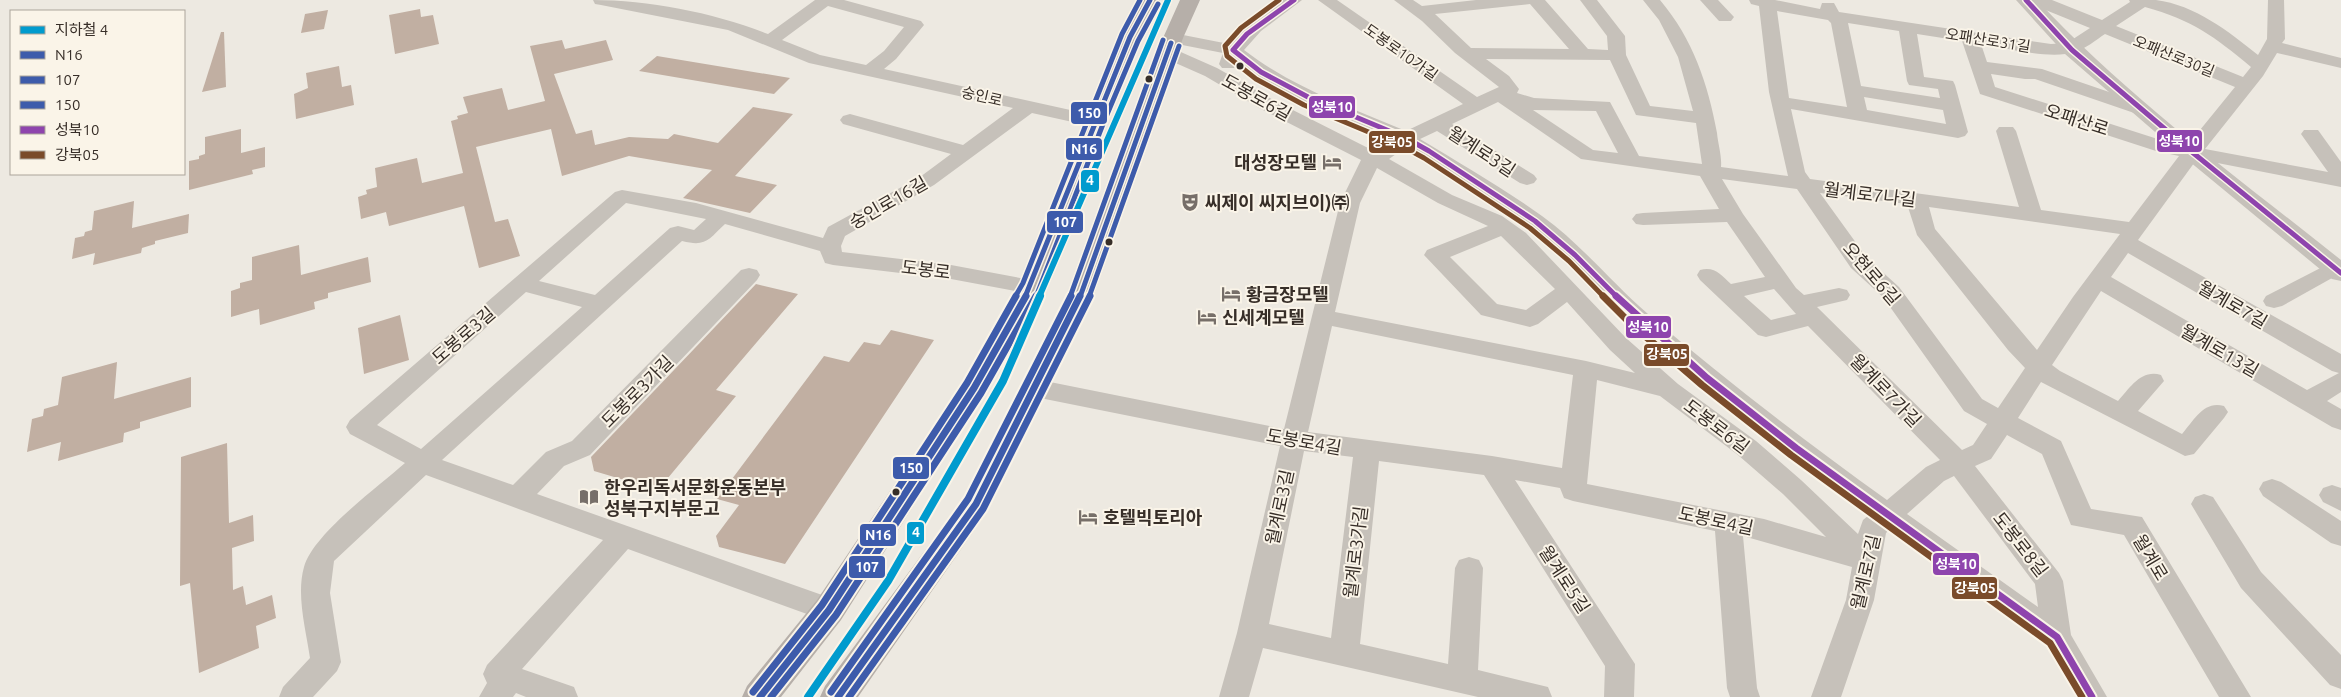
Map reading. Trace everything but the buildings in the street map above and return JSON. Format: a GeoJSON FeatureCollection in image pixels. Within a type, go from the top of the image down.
{"type":"FeatureCollection","features":[{"type":"Feature","properties":{"kind":"main road"},"geometry":{"type":"LineString","coordinates":[[760,697],[829,610],[974,388],[1031,287],[1095,121],[1130,38],[1150,0]]}},
{"type":"Feature","properties":{"kind":"main road"},"geometry":{"type":"LineString","coordinates":[[838,697],[976,504],[1035,388],[1081,294],[1174,38],[1190,0]]}},
{"type":"Feature","properties":{"kind":"street","name":"숭인로"},"geometry":{"type":"LineString","coordinates":[[601,0],[733,26],[815,59],[1095,121]]}},
{"type":"Feature","properties":{"kind":"street"},"geometry":{"type":"LineString","coordinates":[[769,41],[826,0],[915,25],[890,55],[870,71]]}},
{"type":"Feature","properties":{"kind":"street"},"geometry":{"type":"LineString","coordinates":[[1211,72],[1228,65],[1232,50],[1247,34],[1294,0]]}},
{"type":"Feature","properties":{"kind":"street","name":"도봉로10가길"},"geometry":{"type":"LineString","coordinates":[[1326,0],[1476,105]]}},
{"type":"Feature","properties":{"kind":"street"},"geometry":{"type":"LineString","coordinates":[[1402,0],[1420,11],[1467,53],[1503,80],[1510,89],[1500,94]]}},
{"type":"Feature","properties":{"kind":"street"},"geometry":{"type":"LineString","coordinates":[[1420,11],[1523,0]]}},
{"type":"Feature","properties":{"kind":"street"},"geometry":{"type":"LineString","coordinates":[[1536,0],[1583,54]]}},
{"type":"Feature","properties":{"kind":"street"},"geometry":{"type":"LineString","coordinates":[[1588,0],[1616,36],[1617,55],[1643,111],[1705,118]]}},
{"type":"Feature","properties":{"kind":"street"},"geometry":{"type":"LineString","coordinates":[[1651,0],[1663,12],[1692,69],[1702,98],[1712,166],[1708,172]]}},
{"type":"Feature","properties":{"kind":"street"},"geometry":{"type":"LineString","coordinates":[[1708,0],[1725,17]]}},
{"type":"Feature","properties":{"kind":"street","name":"오패산로"},"geometry":{"type":"LineString","coordinates":[[2026,0],[2070,48],[2140,109],[2338,270],[2274,301]]}},
{"type":"Feature","properties":{"kind":"street"},"geometry":{"type":"LineString","coordinates":[[2037,0],[2109,23],[2162,37]]}},
{"type":"Feature","properties":{"kind":"street"},"geometry":{"type":"LineString","coordinates":[[2068,0],[2109,23]]}},
{"type":"Feature","properties":{"kind":"street"},"geometry":{"type":"LineString","coordinates":[[2276,0],[2276,39],[2246,85],[2192,152],[2341,180]]}},
{"type":"Feature","properties":{"kind":"street","name":"오패산로31길"},"geometry":{"type":"LineString","coordinates":[[1764,1],[1831,8],[1907,28],[2051,49],[2070,48]]}},
{"type":"Feature","properties":{"kind":"street","name":"오현로6길"},"geometry":{"type":"LineString","coordinates":[[1764,1],[1780,102],[1795,172],[1859,263],[1891,292],[1972,405],[2000,421]]}},
{"type":"Feature","properties":{"kind":"street"},"geometry":{"type":"LineString","coordinates":[[2070,48],[2141,1]]}},
{"type":"Feature","properties":{"kind":"street","name":"오패산로30길"},"geometry":{"type":"LineString","coordinates":[[2141,1],[2177,11],[2218,31],[2260,65]]}},
{"type":"Feature","properties":{"kind":"street"},"geometry":{"type":"LineString","coordinates":[[1831,8],[1839,22],[1858,114]]}},
{"type":"Feature","properties":{"kind":"street","name":"오패산로30길"},"geometry":{"type":"LineString","coordinates":[[2109,23],[2246,85]]}},
{"type":"Feature","properties":{"kind":"street"},"geometry":{"type":"LineString","coordinates":[[1780,102],[1958,132],[1946,85],[1916,81],[1907,28]]}},
{"type":"Feature","properties":{"kind":"street","name":"오패산로"},"geometry":{"type":"LineString","coordinates":[[1970,37],[1987,90],[2163,147],[2192,152]]}},
{"type":"Feature","properties":{"kind":"street"},"geometry":{"type":"LineString","coordinates":[[1174,38],[1232,50]]}},
{"type":"Feature","properties":{"kind":"street","name":"도봉로6길"},"geometry":{"type":"LineString","coordinates":[[1174,38],[1211,72],[1268,104],[1375,159],[1445,199],[1495,221],[1504,227],[1518,238],[1569,290],[1618,344],[1669,390],[1754,455],[1792,487],[1867,560]]}},
{"type":"Feature","properties":{"kind":"street"},"geometry":{"type":"LineString","coordinates":[[2271,46],[2341,63]]}},
{"type":"Feature","properties":{"kind":"street","name":"도봉로8길"},"geometry":{"type":"LineString","coordinates":[[1232,50],[1260,72],[1308,97],[1406,138],[1534,221],[1575,254],[1636,316],[1707,378],[1796,448],[2057,637]]}},
{"type":"Feature","properties":{"kind":"street"},"geometry":{"type":"LineString","coordinates":[[1467,53],[1617,55]]}},
{"type":"Feature","properties":{"kind":"street","name":"오패산로"},"geometry":{"type":"LineString","coordinates":[[1979,66],[2024,74],[2036,73],[2140,109]]}},
{"type":"Feature","properties":{"kind":"street"},"geometry":{"type":"LineString","coordinates":[[1854,90],[1952,106]]}},
{"type":"Feature","properties":{"kind":"street"},"geometry":{"type":"LineString","coordinates":[[1500,94],[1532,104],[1603,106],[1632,161]]}},
{"type":"Feature","properties":{"kind":"street","name":"월계로3길"},"geometry":{"type":"LineString","coordinates":[[1234,697],[1252,633],[1294,440],[1350,204],[1369,163],[1406,138],[1500,94]]}},
{"type":"Feature","properties":{"kind":"street","name":"월계로7나길"},"geometry":{"type":"LineString","coordinates":[[1500,94],[1542,126],[1588,155],[2032,216],[2130,236]]}},
{"type":"Feature","properties":{"kind":"street","name":"숭인로16길"},"geometry":{"type":"LineString","coordinates":[[830,246],[836,232],[928,181],[1027,107]]}},
{"type":"Feature","properties":{"kind":"street"},"geometry":{"type":"LineString","coordinates":[[850,120],[966,152]]}},
{"type":"Feature","properties":{"kind":"street","name":"월계로3길"},"geometry":{"type":"LineString","coordinates":[[1438,122],[1527,179]]}},
{"type":"Feature","properties":{"kind":"street"},"geometry":{"type":"LineString","coordinates":[[2006,131],[2032,216]]}},
{"type":"Feature","properties":{"kind":"street"},"geometry":{"type":"LineString","coordinates":[[2311,134],[2341,176]]}},
{"type":"Feature","properties":{"kind":"street","name":"월계로7길"},"geometry":{"type":"LineString","coordinates":[[1826,697],[1860,600],[1873,528],[1887,514],[1936,474],[1982,452],[2000,421],[2098,279],[2192,152]]}},
{"type":"Feature","properties":{"kind":"street","name":"월계로7가길"},"geometry":{"type":"LineString","coordinates":[[1708,172],[1733,215],[1778,281],[1958,463]]}},
{"type":"Feature","properties":{"kind":"street","name":"도봉로3길"},"geometry":{"type":"LineString","coordinates":[[721,216],[696,209],[622,196],[359,427],[424,462],[622,537],[829,610]]}},
{"type":"Feature","properties":{"kind":"street"},"geometry":{"type":"LineString","coordinates":[[1916,200],[1924,230],[2016,344],[2051,377],[2185,447],[2215,412]]}},
{"type":"Feature","properties":{"kind":"street"},"geometry":{"type":"LineString","coordinates":[[1643,220],[1733,215]]}},
{"type":"Feature","properties":{"kind":"street"},"geometry":{"type":"LineString","coordinates":[[294,697],[326,662],[316,608],[316,582],[321,558],[373,506],[601,304],[678,232],[698,238],[721,216],[794,238],[830,246]]}},
{"type":"Feature","properties":{"kind":"street"},"geometry":{"type":"LineString","coordinates":[[1504,227],[1435,255],[1490,310],[1530,319],[1569,290]]}},
{"type":"Feature","properties":{"kind":"street","name":"월계로7길"},"geometry":{"type":"LineString","coordinates":[[2130,236],[2341,365]]}},
{"type":"Feature","properties":{"kind":"street","name":"도봉로"},"geometry":{"type":"LineString","coordinates":[[830,246],[833,258],[952,272],[1031,287]]}},
{"type":"Feature","properties":{"kind":"street"},"geometry":{"type":"LineString","coordinates":[[1708,274],[1766,329],[1839,295]]}},
{"type":"Feature","properties":{"kind":"street","name":"도봉로3가길"},"geometry":{"type":"LineString","coordinates":[[517,498],[555,459],[581,448],[749,275]]}},
{"type":"Feature","properties":{"kind":"street","name":"월계로13길"},"geometry":{"type":"LineString","coordinates":[[2098,279],[2341,421]]}},
{"type":"Feature","properties":{"kind":"street"},"geometry":{"type":"LineString","coordinates":[[1727,292],[1778,281]]}},
{"type":"Feature","properties":{"kind":"street"},"geometry":{"type":"LineString","coordinates":[[522,284],[601,304]]}},
{"type":"Feature","properties":{"kind":"street"},"geometry":{"type":"LineString","coordinates":[[1323,318],[1586,369],[1669,390]]}},
{"type":"Feature","properties":{"kind":"street"},"geometry":{"type":"LineString","coordinates":[[1574,480],[1586,369]]}},
{"type":"Feature","properties":{"kind":"street"},"geometry":{"type":"LineString","coordinates":[[2121,413],[2152,381]]}},
{"type":"Feature","properties":{"kind":"street"},"geometry":{"type":"LineString","coordinates":[[2308,401],[2341,382]]}},
{"type":"Feature","properties":{"kind":"street","name":"도봉로4길"},"geometry":{"type":"LineString","coordinates":[[1035,388],[1294,440],[1492,466],[1574,480],[1573,491],[1764,530],[1867,560]]}},
{"type":"Feature","properties":{"kind":"street","name":"월계로"},"geometry":{"type":"LineString","coordinates":[[2000,421],[2052,448],[2081,518],[2132,525],[2236,697]]}},
{"type":"Feature","properties":{"kind":"street","name":"월계로3가길"},"geometry":{"type":"LineString","coordinates":[[1344,654],[1367,451]]}},
{"type":"Feature","properties":{"kind":"street","name":"도봉로8길"},"geometry":{"type":"LineString","coordinates":[[1958,463],[2049,581],[2057,637],[2092,697]]}},
{"type":"Feature","properties":{"kind":"street","name":"월계로5길"},"geometry":{"type":"LineString","coordinates":[[1492,466],[1620,664],[1619,697]]}},
{"type":"Feature","properties":{"kind":"street"},"geometry":{"type":"LineString","coordinates":[[2272,490],[2341,535]]}},
{"type":"Feature","properties":{"kind":"street"},"geometry":{"type":"LineString","coordinates":[[2204,504],[2251,580],[2341,676]]}},
{"type":"Feature","properties":{"kind":"street"},"geometry":{"type":"LineString","coordinates":[[1728,523],[1742,688],[1745,697]]}},
{"type":"Feature","properties":{"kind":"street"},"geometry":{"type":"LineString","coordinates":[[563,697],[502,687],[498,674],[622,537]]}},
{"type":"Feature","properties":{"kind":"street"},"geometry":{"type":"LineString","coordinates":[[1462,680],[1469,568]]}},
{"type":"Feature","properties":{"kind":"street"},"geometry":{"type":"LineString","coordinates":[[1252,633],[1536,697]]}},
{"type":"Feature","properties":{"kind":"metro line","name":"4"},"geometry":{"type":"LineString","coordinates":[[808,697],[888,581],[1003,381],[1168,0]]}},
{"type":"Feature","properties":{"kind":"transit line","name":"150"},"geometry":{"type":"LineString","coordinates":[[753,692],[822,605],[967,383],[1023,283],[1087,118],[1122,34],[1140,0]]}},
{"type":"Feature","properties":{"kind":"transit line","name":"N16"},"geometry":{"type":"LineString","coordinates":[[760,697],[829,610],[974,388],[1031,287],[1095,121],[1130,37],[1150,0]]}},
{"type":"Feature","properties":{"kind":"transit line","name":"강북05"},"geometry":{"type":"LineString","coordinates":[[1279,0],[1241,28],[1225,46],[1227,56],[1256,79],[1304,105],[1402,146],[1424,158],[1530,228],[1569,261],[1630,323],[1702,385],[1791,455],[2050,643],[2082,697]]}},
{"type":"Feature","properties":{"kind":"transit line","name":"성북10"},"geometry":{"type":"LineString","coordinates":[[1294,0],[1247,34],[1233,50],[1261,72],[1308,97],[1406,138],[1429,151],[1535,221],[1575,255],[1636,316],[1707,378],[1796,448],[2057,637],[2092,697]]}},
{"type":"Feature","properties":{"kind":"transit line","name":"성북10"},"geometry":{"type":"LineString","coordinates":[[2026,0],[2072,50],[2192,152],[2341,273]]}},
{"type":"Feature","properties":{"kind":"transit line","name":"107"},"geometry":{"type":"LineString","coordinates":[[771,697],[836,615],[981,393],[1039,291],[1103,124],[1138,41],[1158,4]]}},
{"type":"Feature","properties":{"kind":"transit line","name":"150"},"geometry":{"type":"LineString","coordinates":[[831,692],[968,499],[1073,291],[1163,40]]}},
{"type":"Feature","properties":{"kind":"transit line","name":"N16"},"geometry":{"type":"LineString","coordinates":[[838,697],[976,504],[1081,294],[1171,43]]}},
{"type":"Feature","properties":{"kind":"transit line","name":"107"},"geometry":{"type":"LineString","coordinates":[[849,697],[983,509],[1043,392],[1089,297],[1179,46]]}},
{"type":"Feature","properties":{"kind":"place","name":"대성장모텔"},"geometry":{"type":"Point","coordinates":[1332,162]}},
{"type":"Feature","properties":{"kind":"place","name":"씨제이 씨지브이)㈜"},"geometry":{"type":"Point","coordinates":[1190,202]}},
{"type":"Feature","properties":{"kind":"place","name":"황금장모텔"},"geometry":{"type":"Point","coordinates":[1231,294]}},
{"type":"Feature","properties":{"kind":"place","name":"신세계모텔"},"geometry":{"type":"Point","coordinates":[1207,317]}},
{"type":"Feature","properties":{"kind":"place","name":"한우리독서문화운동본부 성북구지부문고"},"geometry":{"type":"Point","coordinates":[589,497]}},
{"type":"Feature","properties":{"kind":"place","name":"호텔빅토리아"},"geometry":{"type":"Point","coordinates":[1088,517]}}]}
